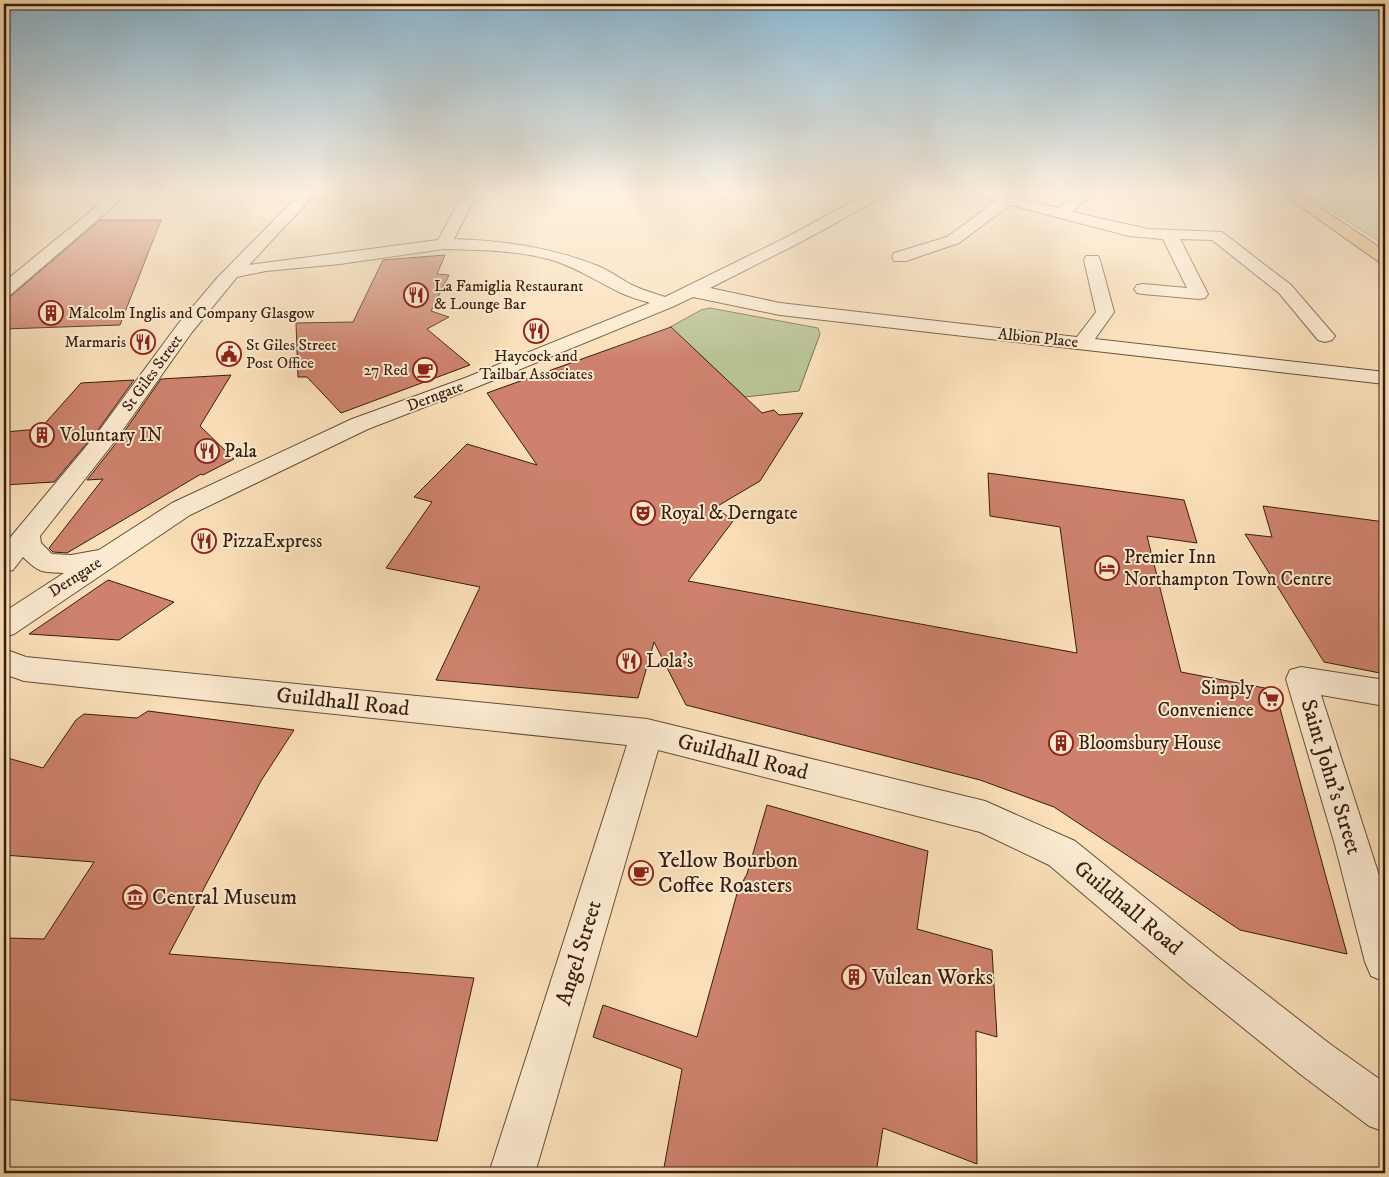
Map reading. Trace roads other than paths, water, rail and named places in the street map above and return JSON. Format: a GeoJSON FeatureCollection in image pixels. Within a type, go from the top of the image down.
{"type":"FeatureCollection","features":[{"type":"Feature","properties":{"kind":"main road"},"geometry":{"type":"LineString","coordinates":[[1369,247],[1385,258]]}},
{"type":"Feature","properties":{"kind":"street"},"geometry":{"type":"LineString","coordinates":[[4,291],[57,247]]}},
{"type":"Feature","properties":{"kind":"street","name":"St Giles Street"},"geometry":{"type":"LineString","coordinates":[[4,563],[107,436],[185,328],[224,281],[258,247]]}},
{"type":"Feature","properties":{"kind":"street"},"geometry":{"type":"LineString","coordinates":[[234,273],[266,266],[340,259],[424,247]]}},
{"type":"Feature","properties":{"kind":"street"},"geometry":{"type":"LineString","coordinates":[[504,247],[530,250],[560,258],[595,271],[627,289],[666,303]]}},
{"type":"Feature","properties":{"kind":"street","name":"Derngate"},"geometry":{"type":"LineString","coordinates":[[4,626],[181,509],[360,424],[472,382],[666,303],[779,247]]}},
{"type":"Feature","properties":{"kind":"street"},"geometry":{"type":"LineString","coordinates":[[900,257],[931,247]]}},
{"type":"Feature","properties":{"kind":"street"},"geometry":{"type":"LineString","coordinates":[[1143,289],[1199,294],[1176,247]]}},
{"type":"Feature","properties":{"kind":"street"},"geometry":{"type":"LineString","coordinates":[[1231,247],[1285,289],[1324,336]]}},
{"type":"Feature","properties":{"kind":"street"},"geometry":{"type":"LineString","coordinates":[[1082,344],[1105,312],[1092,260]]}},
{"type":"Feature","properties":{"kind":"street","name":"Albion Place"},"geometry":{"type":"LineString","coordinates":[[691,291],[780,309],[1385,378]]}},
{"type":"Feature","properties":{"kind":"street"},"geometry":{"type":"LineString","coordinates":[[27,535],[28,546],[45,563],[71,564],[106,557]]}},
{"type":"Feature","properties":{"kind":"street","name":"Guildhall Road"},"geometry":{"type":"LineString","coordinates":[[4,661],[24,669],[647,733],[985,817],[1062,853],[1315,1059],[1385,1110]]}},
{"type":"Feature","properties":{"kind":"street","name":"Saint John's Street"},"geometry":{"type":"LineString","coordinates":[[1385,693],[1301,679],[1353,845],[1385,962]]}},
{"type":"Feature","properties":{"kind":"street","name":"Angel Street"},"geometry":{"type":"LineString","coordinates":[[512,1173],[647,733]]}},
{"type":"Feature","properties":{"kind":"place","name":"La Famiglia Restaurant & Lounge Bar"},"geometry":{"type":"Point","coordinates":[416,295]}},
{"type":"Feature","properties":{"kind":"place","name":"Malcolm Inglis and Company Glasgow"},"geometry":{"type":"Point","coordinates":[51,313]}},
{"type":"Feature","properties":{"kind":"place","name":"Haycock and Tailbar Associates"},"geometry":{"type":"Point","coordinates":[536,331]}},
{"type":"Feature","properties":{"kind":"place","name":"Marmaris"},"geometry":{"type":"Point","coordinates":[143,342]}},
{"type":"Feature","properties":{"kind":"place","name":"St Giles Street Post Office"},"geometry":{"type":"Point","coordinates":[229,354]}},
{"type":"Feature","properties":{"kind":"place","name":"27 Red"},"geometry":{"type":"Point","coordinates":[425,370]}},
{"type":"Feature","properties":{"kind":"place","name":"Voluntary IN"},"geometry":{"type":"Point","coordinates":[42,435]}},
{"type":"Feature","properties":{"kind":"place","name":"Pala"},"geometry":{"type":"Point","coordinates":[207,451]}},
{"type":"Feature","properties":{"kind":"place","name":"Royal & Derngate"},"geometry":{"type":"Point","coordinates":[643,513]}},
{"type":"Feature","properties":{"kind":"place","name":"PizzaExpress"},"geometry":{"type":"Point","coordinates":[204,541]}},
{"type":"Feature","properties":{"kind":"place","name":"Premier Inn Northampton Town Centre"},"geometry":{"type":"Point","coordinates":[1107,568]}},
{"type":"Feature","properties":{"kind":"place","name":"Lola's"},"geometry":{"type":"Point","coordinates":[629,661]}},
{"type":"Feature","properties":{"kind":"place","name":"Simply Convenience"},"geometry":{"type":"Point","coordinates":[1271,699]}},
{"type":"Feature","properties":{"kind":"place","name":"Bloomsbury House"},"geometry":{"type":"Point","coordinates":[1061,743]}},
{"type":"Feature","properties":{"kind":"place","name":"Yellow Bourbon Coffee Roasters"},"geometry":{"type":"Point","coordinates":[641,873]}},
{"type":"Feature","properties":{"kind":"place","name":"Central Museum"},"geometry":{"type":"Point","coordinates":[135,897]}},
{"type":"Feature","properties":{"kind":"place","name":"Vulcan Works"},"geometry":{"type":"Point","coordinates":[854,977]}}]}
